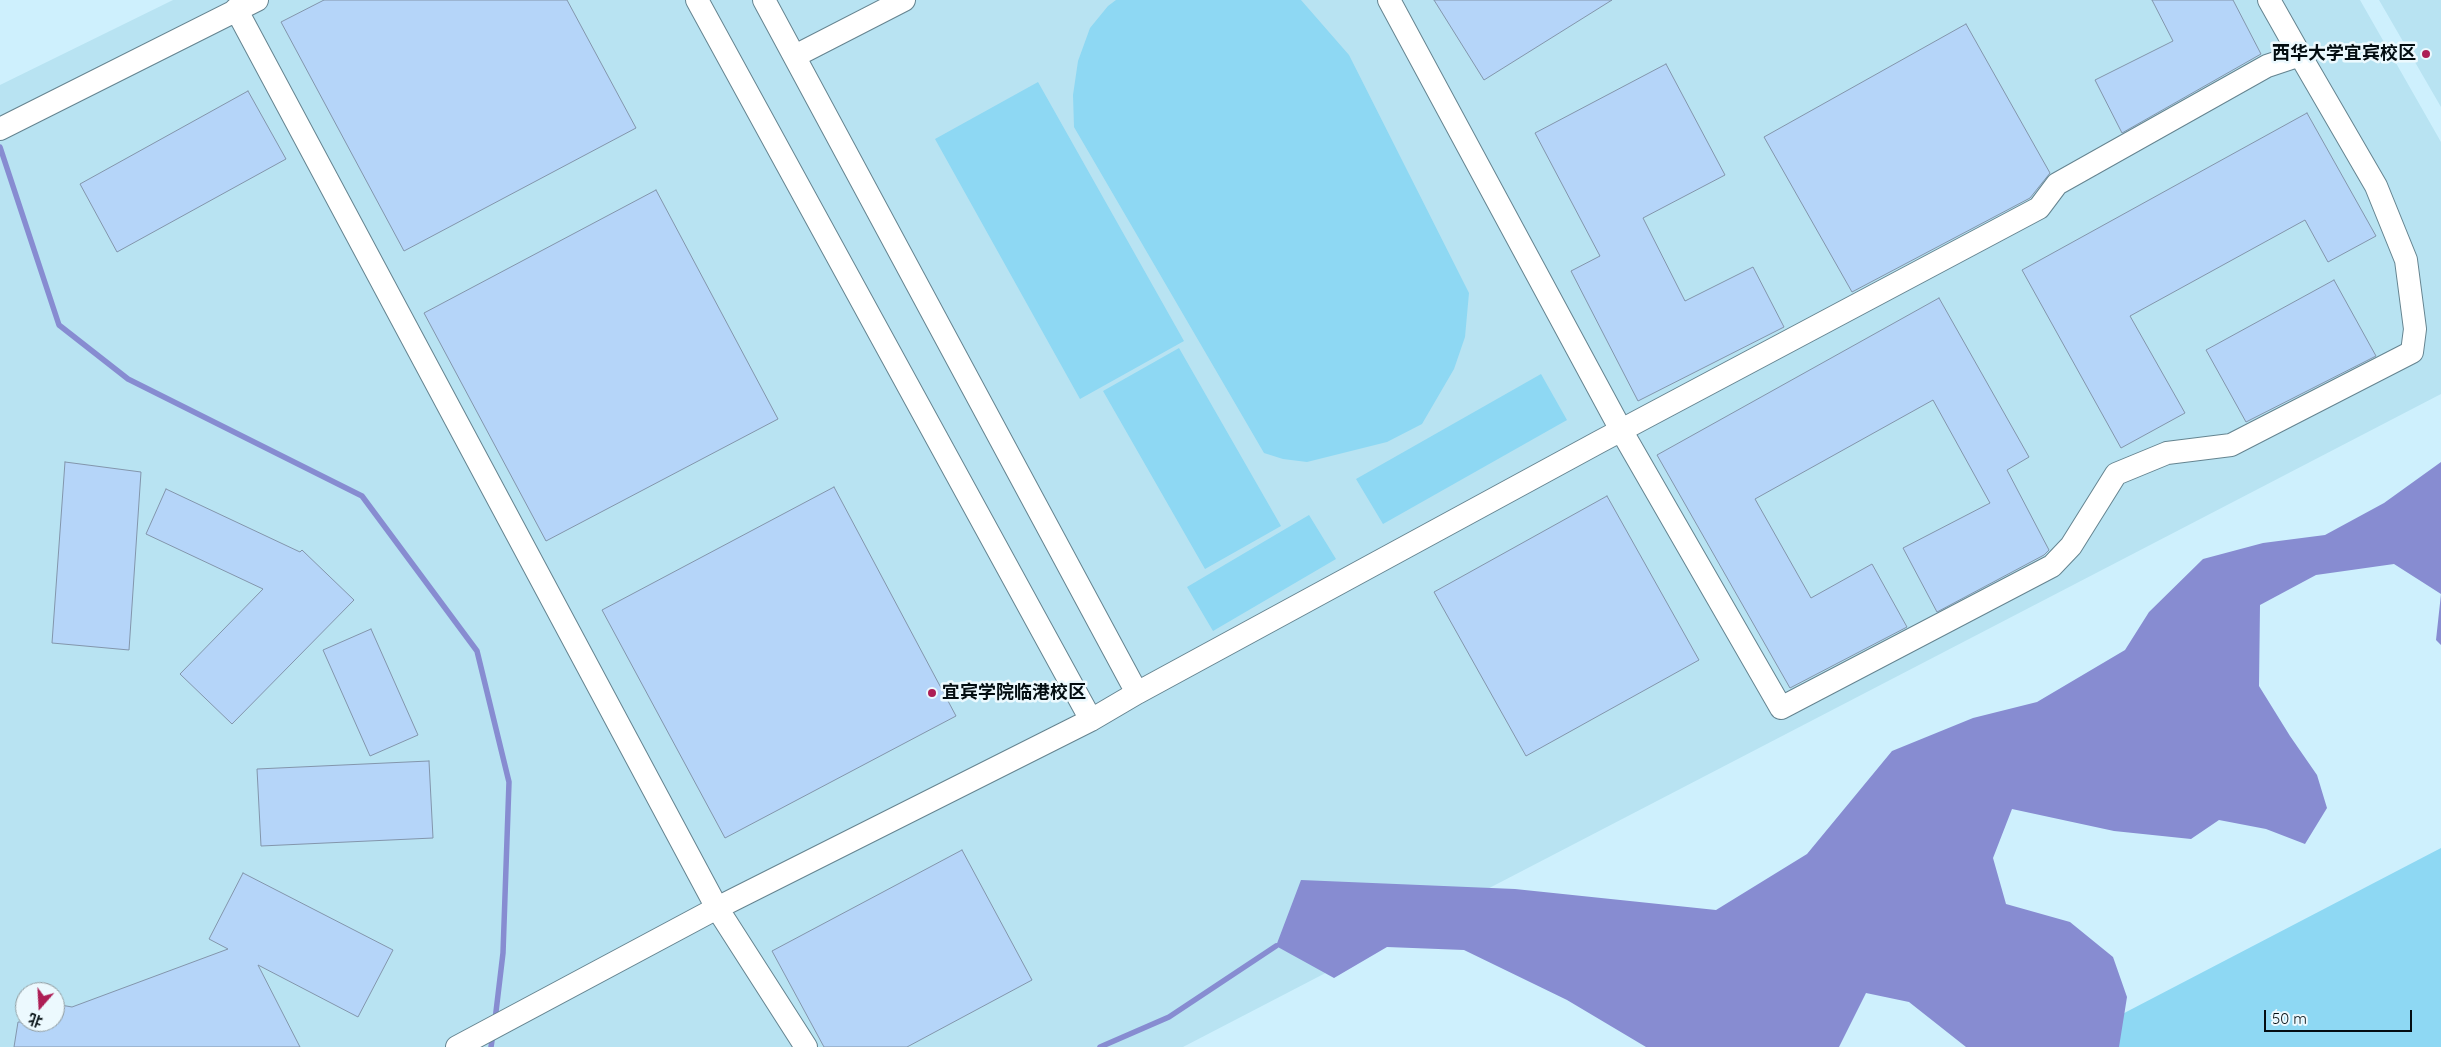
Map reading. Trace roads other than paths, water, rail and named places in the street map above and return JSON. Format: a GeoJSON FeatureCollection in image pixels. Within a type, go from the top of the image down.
{"type":"FeatureCollection","features":[{"type":"Feature","properties":{"kind":"street"},"geometry":{"type":"LineString","coordinates":[[0,129],[257,0]]}},
{"type":"Feature","properties":{"kind":"street"},"geometry":{"type":"LineString","coordinates":[[697,0],[1091,720]]}},
{"type":"Feature","properties":{"kind":"street"},"geometry":{"type":"LineString","coordinates":[[764,0],[1137,692]]}},
{"type":"Feature","properties":{"kind":"street"},"geometry":{"type":"LineString","coordinates":[[1389,0],[1621,430],[1780,708],[2052,566],[2071,546],[2116,474],[2167,453],[2231,446],[2412,352],[2415,329],[2406,260],[2376,186],[2269,0]]}},
{"type":"Feature","properties":{"kind":"street"},"geometry":{"type":"LineString","coordinates":[[795,56],[893,2]]}},
{"type":"Feature","properties":{"kind":"street"},"geometry":{"type":"LineString","coordinates":[[236,9],[717,908],[806,1047]]}},
{"type":"Feature","properties":{"kind":"street"},"geometry":{"type":"LineString","coordinates":[[457,1047],[717,908],[1091,720],[1137,692],[1621,430],[2039,208],[2056,184],[2267,66],[2300,54]]}},
{"type":"Feature","properties":{"kind":"waterway"},"geometry":{"type":"LineString","coordinates":[[0,147],[59,325],[128,379],[362,496],[477,651],[509,782],[503,953],[495,1020]]}},
{"type":"Feature","properties":{"kind":"waterway"},"geometry":{"type":"LineString","coordinates":[[1100,1047],[1169,1017],[1276,946]]}},
{"type":"Feature","properties":{"kind":"waterway"},"geometry":{"type":"LineString","coordinates":[[491,1047],[493,1034]]}},
{"type":"Feature","properties":{"kind":"place","name":"西华大学宜宾校区"},"geometry":{"type":"Point","coordinates":[2426,54]}},
{"type":"Feature","properties":{"kind":"place","name":"宜宾学院临港校区"},"geometry":{"type":"Point","coordinates":[932,693]}}]}
